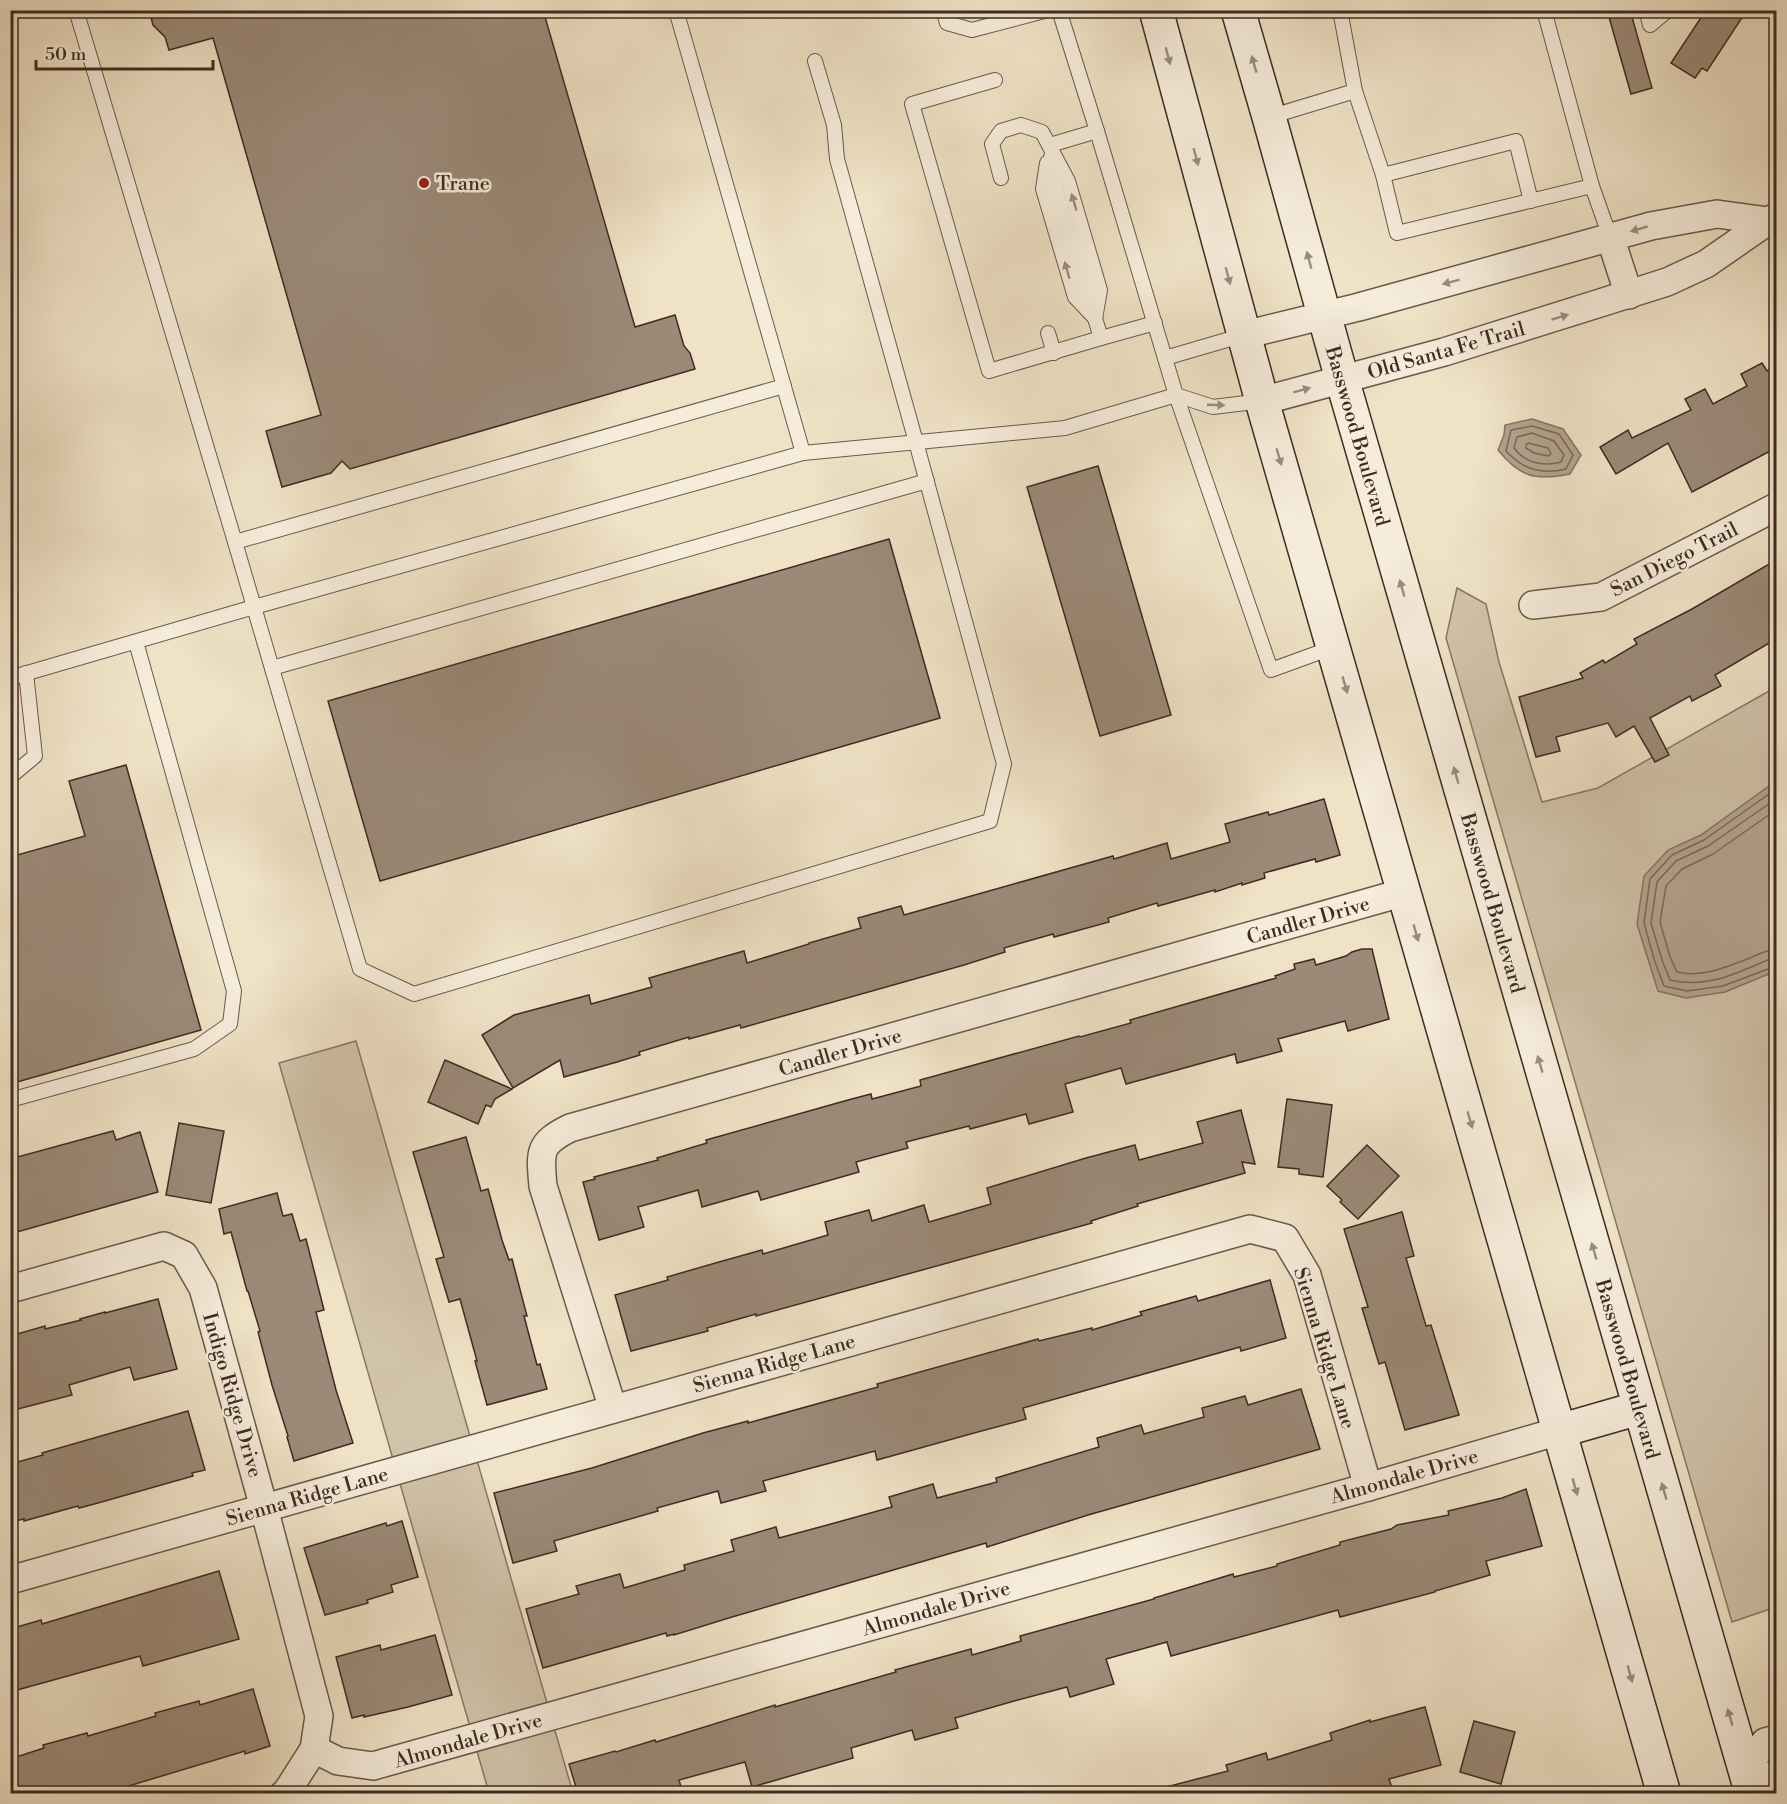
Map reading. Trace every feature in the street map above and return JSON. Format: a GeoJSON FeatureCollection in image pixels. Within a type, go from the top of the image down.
{"type":"FeatureCollection","features":[{"type":"Feature","properties":{"kind":"main road"},"geometry":{"type":"LineString","coordinates":[[1156,10],[1262,401],[1664,1794]]}},
{"type":"Feature","properties":{"kind":"main road","name":"Basswood Boulevard"},"geometry":{"type":"LineString","coordinates":[[1238,10],[1342,379],[1749,1782]]}},
{"type":"Feature","properties":{"kind":"main road"},"geometry":{"type":"LineString","coordinates":[[1559,1431],[1639,1408]]}},
{"type":"Feature","properties":{"kind":"street","name":"Old Santa Fe Trail"},"geometry":{"type":"LineString","coordinates":[[1244,335],[1324,316],[1651,226],[1717,213],[1772,219]]}},
{"type":"Feature","properties":{"kind":"street"},"geometry":{"type":"LineString","coordinates":[[1696,217],[1713,259]]}},
{"type":"Feature","properties":{"kind":"street","name":"Old Santa Fe Trail"},"geometry":{"type":"LineString","coordinates":[[1262,401],[1444,352],[1668,282],[1713,259],[1772,219]]}},
{"type":"Feature","properties":{"kind":"street"},"geometry":{"type":"LineString","coordinates":[[1610,237],[1629,295]]}},
{"type":"Feature","properties":{"kind":"street","name":"San Diego Trail"},"geometry":{"type":"LineString","coordinates":[[1533,605],[1601,597],[1776,507]]}},
{"type":"Feature","properties":{"kind":"street","name":"Candler Drive"},"geometry":{"type":"LineString","coordinates":[[613,1409],[543,1185],[541,1165],[543,1148],[555,1136],[570,1128],[1404,892]]}},
{"type":"Feature","properties":{"kind":"street","name":"Sienna Ridge Lane"},"geometry":{"type":"LineString","coordinates":[[10,1580],[1250,1229],[1285,1238],[1307,1275],[1368,1487]]}},
{"type":"Feature","properties":{"kind":"street","name":"Indigo Ridge Drive"},"geometry":{"type":"LineString","coordinates":[[10,1289],[164,1246],[184,1255],[203,1288],[319,1716],[314,1749]]}},
{"type":"Feature","properties":{"kind":"street","name":"Almondale Drive"},"geometry":{"type":"LineString","coordinates":[[314,1749],[338,1761],[373,1766],[1368,1487],[1559,1431]]}},
{"type":"Feature","properties":{"kind":"street"},"geometry":{"type":"LineString","coordinates":[[1776,1739],[1765,1742],[1749,1782],[1776,1779]]}},
{"type":"Feature","properties":{"kind":"street"},"geometry":{"type":"LineString","coordinates":[[284,1794],[314,1749]]}},
{"type":"Feature","properties":{"kind":"lane"},"geometry":{"type":"LineString","coordinates":[[76,10],[360,969],[414,994],[990,821],[1004,764],[837,159],[834,125],[815,61]]}},
{"type":"Feature","properties":{"kind":"lane"},"geometry":{"type":"LineString","coordinates":[[676,10],[803,453]]}},
{"type":"Feature","properties":{"kind":"lane"},"geometry":{"type":"LineString","coordinates":[[946,11],[947,23],[972,30],[1048,10]]}},
{"type":"Feature","properties":{"kind":"lane"},"geometry":{"type":"LineString","coordinates":[[1059,10],[1176,394],[1271,670],[1334,647]]}},
{"type":"Feature","properties":{"kind":"lane"},"geometry":{"type":"LineString","coordinates":[[1340,10],[1355,91],[1383,175],[1397,233],[1592,186]]}},
{"type":"Feature","properties":{"kind":"lane"},"geometry":{"type":"LineString","coordinates":[[1544,10],[1592,186],[1610,237]]}},
{"type":"Feature","properties":{"kind":"lane"},"geometry":{"type":"LineString","coordinates":[[1646,10],[1650,25],[1668,10]]}},
{"type":"Feature","properties":{"kind":"lane"},"geometry":{"type":"LineString","coordinates":[[995,80],[912,104],[989,371],[1155,323]]}},
{"type":"Feature","properties":{"kind":"lane"},"geometry":{"type":"LineString","coordinates":[[1269,117],[1355,91]]}},
{"type":"Feature","properties":{"kind":"lane"},"geometry":{"type":"LineString","coordinates":[[1001,178],[992,144],[1001,131],[1021,125],[1042,132],[1050,145],[1055,186],[1101,338]]}},
{"type":"Feature","properties":{"kind":"lane"},"geometry":{"type":"LineString","coordinates":[[1050,145],[1097,131]]}},
{"type":"Feature","properties":{"kind":"lane"},"geometry":{"type":"LineString","coordinates":[[1383,175],[1516,141],[1531,201]]}},
{"type":"Feature","properties":{"kind":"lane"},"geometry":{"type":"LineString","coordinates":[[1048,333],[1054,353]]}},
{"type":"Feature","properties":{"kind":"lane"},"geometry":{"type":"LineString","coordinates":[[1165,358],[1244,335]]}},
{"type":"Feature","properties":{"kind":"lane"},"geometry":{"type":"LineString","coordinates":[[235,542],[784,386]]}},
{"type":"Feature","properties":{"kind":"lane"},"geometry":{"type":"LineString","coordinates":[[10,678],[803,453],[1065,428],[1176,394],[1213,407],[1262,401]]}},
{"type":"Feature","properties":{"kind":"lane"},"geometry":{"type":"LineString","coordinates":[[272,668],[927,481]]}},
{"type":"Feature","properties":{"kind":"lane"},"geometry":{"type":"LineString","coordinates":[[10,1100],[194,1049],[230,1024],[234,991],[136,642]]}},
{"type":"Feature","properties":{"kind":"lane"},"geometry":{"type":"LineString","coordinates":[[10,777],[35,756],[26,673]]}},
{"type":"Feature","properties":{"kind":"shaded area"},"geometry":{"type":"Polygon","coordinates":[[[1457,588],[1486,604],[1499,662],[1542,802],[1598,788],[1776,687],[1776,1607],[1732,1622],[1446,638],[1457,588]]]}},
{"type":"Feature","properties":{"kind":"shaded area"},"geometry":{"type":"Polygon","coordinates":[[[356,1041],[573,1793],[489,1793],[279,1063],[356,1041]]]}},
{"type":"Feature","properties":{"kind":"water"},"geometry":{"type":"Polygon","coordinates":[[[1532,419],[1563,429],[1581,455],[1570,474],[1547,477],[1529,475],[1514,466],[1498,450],[1505,425],[1532,419]]]}},
{"type":"Feature","properties":{"kind":"water"},"geometry":{"type":"Polygon","coordinates":[[[1776,781],[1776,971],[1725,992],[1686,998],[1658,991],[1637,924],[1644,876],[1668,850],[1701,835],[1776,781]]]}},
{"type":"Feature","properties":{"kind":"building","name":"Trane"},"geometry":{"type":"Polygon","coordinates":[[[149,10],[543,10],[635,327],[675,315],[684,346],[690,353],[695,369],[350,469],[342,461],[331,473],[282,487],[266,431],[321,415],[213,38],[169,50],[165,37],[153,25],[149,10]]]}},
{"type":"Feature","properties":{"kind":"building"},"geometry":{"type":"Polygon","coordinates":[[[1607,10],[1630,10],[1652,88],[1631,94],[1607,10]]]}},
{"type":"Feature","properties":{"kind":"building"},"geometry":{"type":"Polygon","coordinates":[[[1706,10],[1747,10],[1707,71],[1702,68],[1695,78],[1671,63],[1706,10]]]}},
{"type":"Feature","properties":{"kind":"building"},"geometry":{"type":"Polygon","coordinates":[[[1762,363],[1767,371],[1776,365],[1776,448],[1692,492],[1668,443],[1616,474],[1600,447],[1628,430],[1632,438],[1691,410],[1685,399],[1705,389],[1713,404],[1747,386],[1741,374],[1762,363]]]}},
{"type":"Feature","properties":{"kind":"building"},"geometry":{"type":"Polygon","coordinates":[[[1098,466],[1171,715],[1100,736],[1027,487],[1098,466]]]}},
{"type":"Feature","properties":{"kind":"building"},"geometry":{"type":"Polygon","coordinates":[[[889,539],[940,718],[380,881],[328,701],[889,539]]]}},
{"type":"Feature","properties":{"kind":"building"},"geometry":{"type":"Polygon","coordinates":[[[1776,560],[1776,639],[1715,675],[1721,686],[1692,701],[1690,696],[1650,718],[1669,755],[1655,762],[1634,726],[1616,737],[1608,723],[1556,737],[1560,751],[1536,757],[1519,697],[1583,678],[1580,673],[1603,660],[1605,663],[1637,644],[1634,639],[1692,609],[1776,560]]]}},
{"type":"Feature","properties":{"kind":"building"},"geometry":{"type":"Polygon","coordinates":[[[126,765],[201,1030],[10,1084],[10,857],[85,836],[69,781],[126,765]]]}},
{"type":"Feature","properties":{"kind":"building"},"geometry":{"type":"Polygon","coordinates":[[[1324,799],[1340,855],[1316,862],[1315,859],[1264,873],[1265,878],[1242,885],[1242,883],[1158,906],[1157,903],[1108,918],[1109,922],[1054,937],[1053,934],[1004,948],[1005,952],[964,965],[741,1028],[740,1025],[689,1039],[689,1037],[639,1052],[640,1055],[564,1077],[560,1060],[513,1088],[482,1035],[514,1015],[589,995],[591,1004],[652,987],[649,978],[744,951],[747,963],[861,928],[858,918],[901,906],[904,915],[1167,843],[1171,859],[1230,842],[1225,824],[1268,812],[1269,815],[1324,799]]]}},
{"type":"Feature","properties":{"kind":"building"},"geometry":{"type":"Polygon","coordinates":[[[1362,949],[1372,949],[1389,1019],[1348,1031],[1345,1021],[1278,1039],[1282,1051],[1237,1063],[1235,1054],[1126,1084],[1121,1068],[1065,1084],[1073,1112],[1029,1124],[1026,1114],[970,1129],[969,1126],[906,1142],[908,1148],[856,1162],[859,1172],[761,1200],[758,1191],[702,1207],[698,1190],[638,1207],[644,1227],[599,1240],[583,1182],[595,1179],[594,1177],[658,1160],[657,1158],[707,1143],[706,1140],[848,1100],[871,1094],[872,1099],[921,1086],[920,1080],[1131,1023],[1130,1020],[1276,978],[1275,976],[1295,969],[1294,964],[1314,959],[1316,965],[1362,949]]]}},
{"type":"Feature","properties":{"kind":"building"},"geometry":{"type":"Polygon","coordinates":[[[445,1060],[512,1089],[495,1099],[491,1107],[486,1105],[478,1124],[428,1102],[445,1060]]]}},
{"type":"Feature","properties":{"kind":"building"},"geometry":{"type":"Polygon","coordinates":[[[1287,1099],[1332,1105],[1323,1177],[1299,1174],[1299,1169],[1278,1167],[1287,1099]]]}},
{"type":"Feature","properties":{"kind":"building"},"geometry":{"type":"Polygon","coordinates":[[[1241,1110],[1255,1164],[1242,1162],[1245,1173],[1137,1204],[1138,1206],[1091,1221],[1092,1223],[756,1316],[756,1314],[707,1328],[708,1331],[631,1351],[615,1295],[719,1262],[762,1250],[763,1254],[828,1235],[825,1222],[869,1210],[872,1221],[924,1205],[929,1222],[991,1204],[987,1188],[1086,1158],[1135,1145],[1139,1160],[1203,1143],[1197,1122],[1241,1110]]]}},
{"type":"Feature","properties":{"kind":"building"},"geometry":{"type":"Polygon","coordinates":[[[179,1123],[224,1131],[211,1203],[166,1195],[179,1123]]]}},
{"type":"Feature","properties":{"kind":"building"},"geometry":{"type":"Polygon","coordinates":[[[113,1131],[116,1140],[140,1132],[158,1192],[10,1234],[10,1159],[113,1131]]]}},
{"type":"Feature","properties":{"kind":"building"},"geometry":{"type":"Polygon","coordinates":[[[466,1137],[481,1191],[488,1189],[502,1240],[509,1260],[512,1259],[537,1365],[540,1364],[547,1389],[487,1405],[460,1299],[449,1302],[436,1259],[444,1257],[413,1152],[466,1137]]]}},
{"type":"Feature","properties":{"kind":"building"},"geometry":{"type":"Polygon","coordinates":[[[1367,1145],[1399,1176],[1358,1219],[1327,1186],[1367,1145]]]}},
{"type":"Feature","properties":{"kind":"building"},"geometry":{"type":"Polygon","coordinates":[[[277,1193],[283,1216],[292,1214],[300,1241],[306,1239],[324,1310],[316,1312],[336,1390],[353,1443],[294,1461],[231,1232],[224,1234],[219,1209],[277,1193]]]}},
{"type":"Feature","properties":{"kind":"building"},"geometry":{"type":"Polygon","coordinates":[[[1402,1212],[1414,1256],[1406,1258],[1426,1326],[1431,1325],[1459,1415],[1405,1430],[1385,1362],[1379,1364],[1362,1308],[1368,1307],[1344,1229],[1402,1212]]]}},
{"type":"Feature","properties":{"kind":"building"},"geometry":{"type":"Polygon","coordinates":[[[1270,1280],[1286,1338],[1241,1351],[1240,1347],[1023,1408],[1026,1419],[877,1460],[875,1451],[763,1481],[766,1491],[721,1503],[718,1491],[657,1508],[658,1511],[554,1541],[557,1551],[513,1563],[494,1493],[592,1468],[703,1433],[878,1387],[877,1384],[1038,1339],[1039,1341],[1092,1328],[1092,1330],[1142,1315],[1140,1312],[1196,1296],[1198,1301],[1270,1280]]]}},
{"type":"Feature","properties":{"kind":"building"},"geometry":{"type":"Polygon","coordinates":[[[158,1299],[177,1369],[134,1380],[130,1367],[69,1385],[72,1395],[10,1411],[10,1336],[158,1299]]]}},
{"type":"Feature","properties":{"kind":"building"},"geometry":{"type":"Polygon","coordinates":[[[1301,1389],[1320,1449],[1088,1515],[987,1547],[986,1543],[674,1635],[667,1636],[666,1633],[543,1668],[526,1609],[579,1594],[576,1586],[620,1574],[624,1588],[685,1570],[684,1565],[734,1551],[731,1540],[776,1527],[779,1538],[831,1524],[892,1507],[889,1497],[933,1484],[937,1498],[997,1482],[996,1478],[1099,1447],[1097,1438],[1141,1425],[1144,1434],[1204,1417],[1202,1408],[1245,1396],[1248,1405],[1301,1389]]]}},
{"type":"Feature","properties":{"kind":"building"},"geometry":{"type":"Polygon","coordinates":[[[188,1411],[205,1470],[192,1473],[193,1476],[98,1503],[79,1508],[78,1506],[24,1521],[24,1519],[10,1522],[10,1464],[188,1411]]]}},
{"type":"Feature","properties":{"kind":"building"},"geometry":{"type":"Polygon","coordinates":[[[1526,1489],[1542,1546],[1486,1561],[1490,1575],[1340,1617],[1338,1610],[1171,1656],[1167,1642],[1106,1659],[1114,1684],[1070,1697],[1067,1687],[1014,1701],[955,1718],[958,1728],[915,1740],[912,1730],[851,1748],[853,1758],[752,1787],[745,1762],[679,1780],[683,1794],[578,1794],[569,1764],[655,1740],[656,1742],[971,1649],[972,1655],[1021,1641],[1020,1636],[1154,1599],[1233,1574],[1234,1577],[1277,1566],[1277,1564],[1340,1545],[1340,1542],[1391,1529],[1397,1525],[1449,1515],[1448,1511],[1502,1498],[1526,1489]]]}},
{"type":"Feature","properties":{"kind":"building"},"geometry":{"type":"Polygon","coordinates":[[[402,1521],[418,1577],[391,1585],[393,1592],[367,1600],[368,1603],[325,1615],[304,1548],[386,1523],[387,1526],[402,1521]]]}},
{"type":"Feature","properties":{"kind":"building"},"geometry":{"type":"Polygon","coordinates":[[[219,1571],[239,1639],[143,1666],[140,1656],[10,1692],[10,1629],[41,1620],[42,1624],[219,1571]]]}},
{"type":"Feature","properties":{"kind":"building"},"geometry":{"type":"Polygon","coordinates":[[[435,1635],[452,1695],[408,1707],[352,1718],[336,1657],[380,1645],[381,1650],[435,1635]]]}},
{"type":"Feature","properties":{"kind":"building"},"geometry":{"type":"Polygon","coordinates":[[[253,1689],[270,1746],[245,1754],[245,1751],[102,1794],[10,1794],[10,1759],[44,1748],[43,1745],[87,1733],[88,1736],[156,1716],[155,1713],[199,1701],[200,1705],[253,1689]]]}},
{"type":"Feature","properties":{"kind":"building"},"geometry":{"type":"Polygon","coordinates":[[[1425,1707],[1441,1765],[1389,1779],[1392,1788],[1374,1794],[1166,1794],[1166,1787],[1228,1771],[1226,1765],[1266,1753],[1268,1760],[1332,1740],[1330,1733],[1370,1720],[1370,1722],[1425,1707]]]}},
{"type":"Feature","properties":{"kind":"building"},"geometry":{"type":"Polygon","coordinates":[[[1474,1721],[1515,1732],[1501,1784],[1460,1772],[1474,1721]]]}},
{"type":"Feature","properties":{"kind":"place","name":"Trane"},"geometry":{"type":"Point","coordinates":[424,183]}}]}
